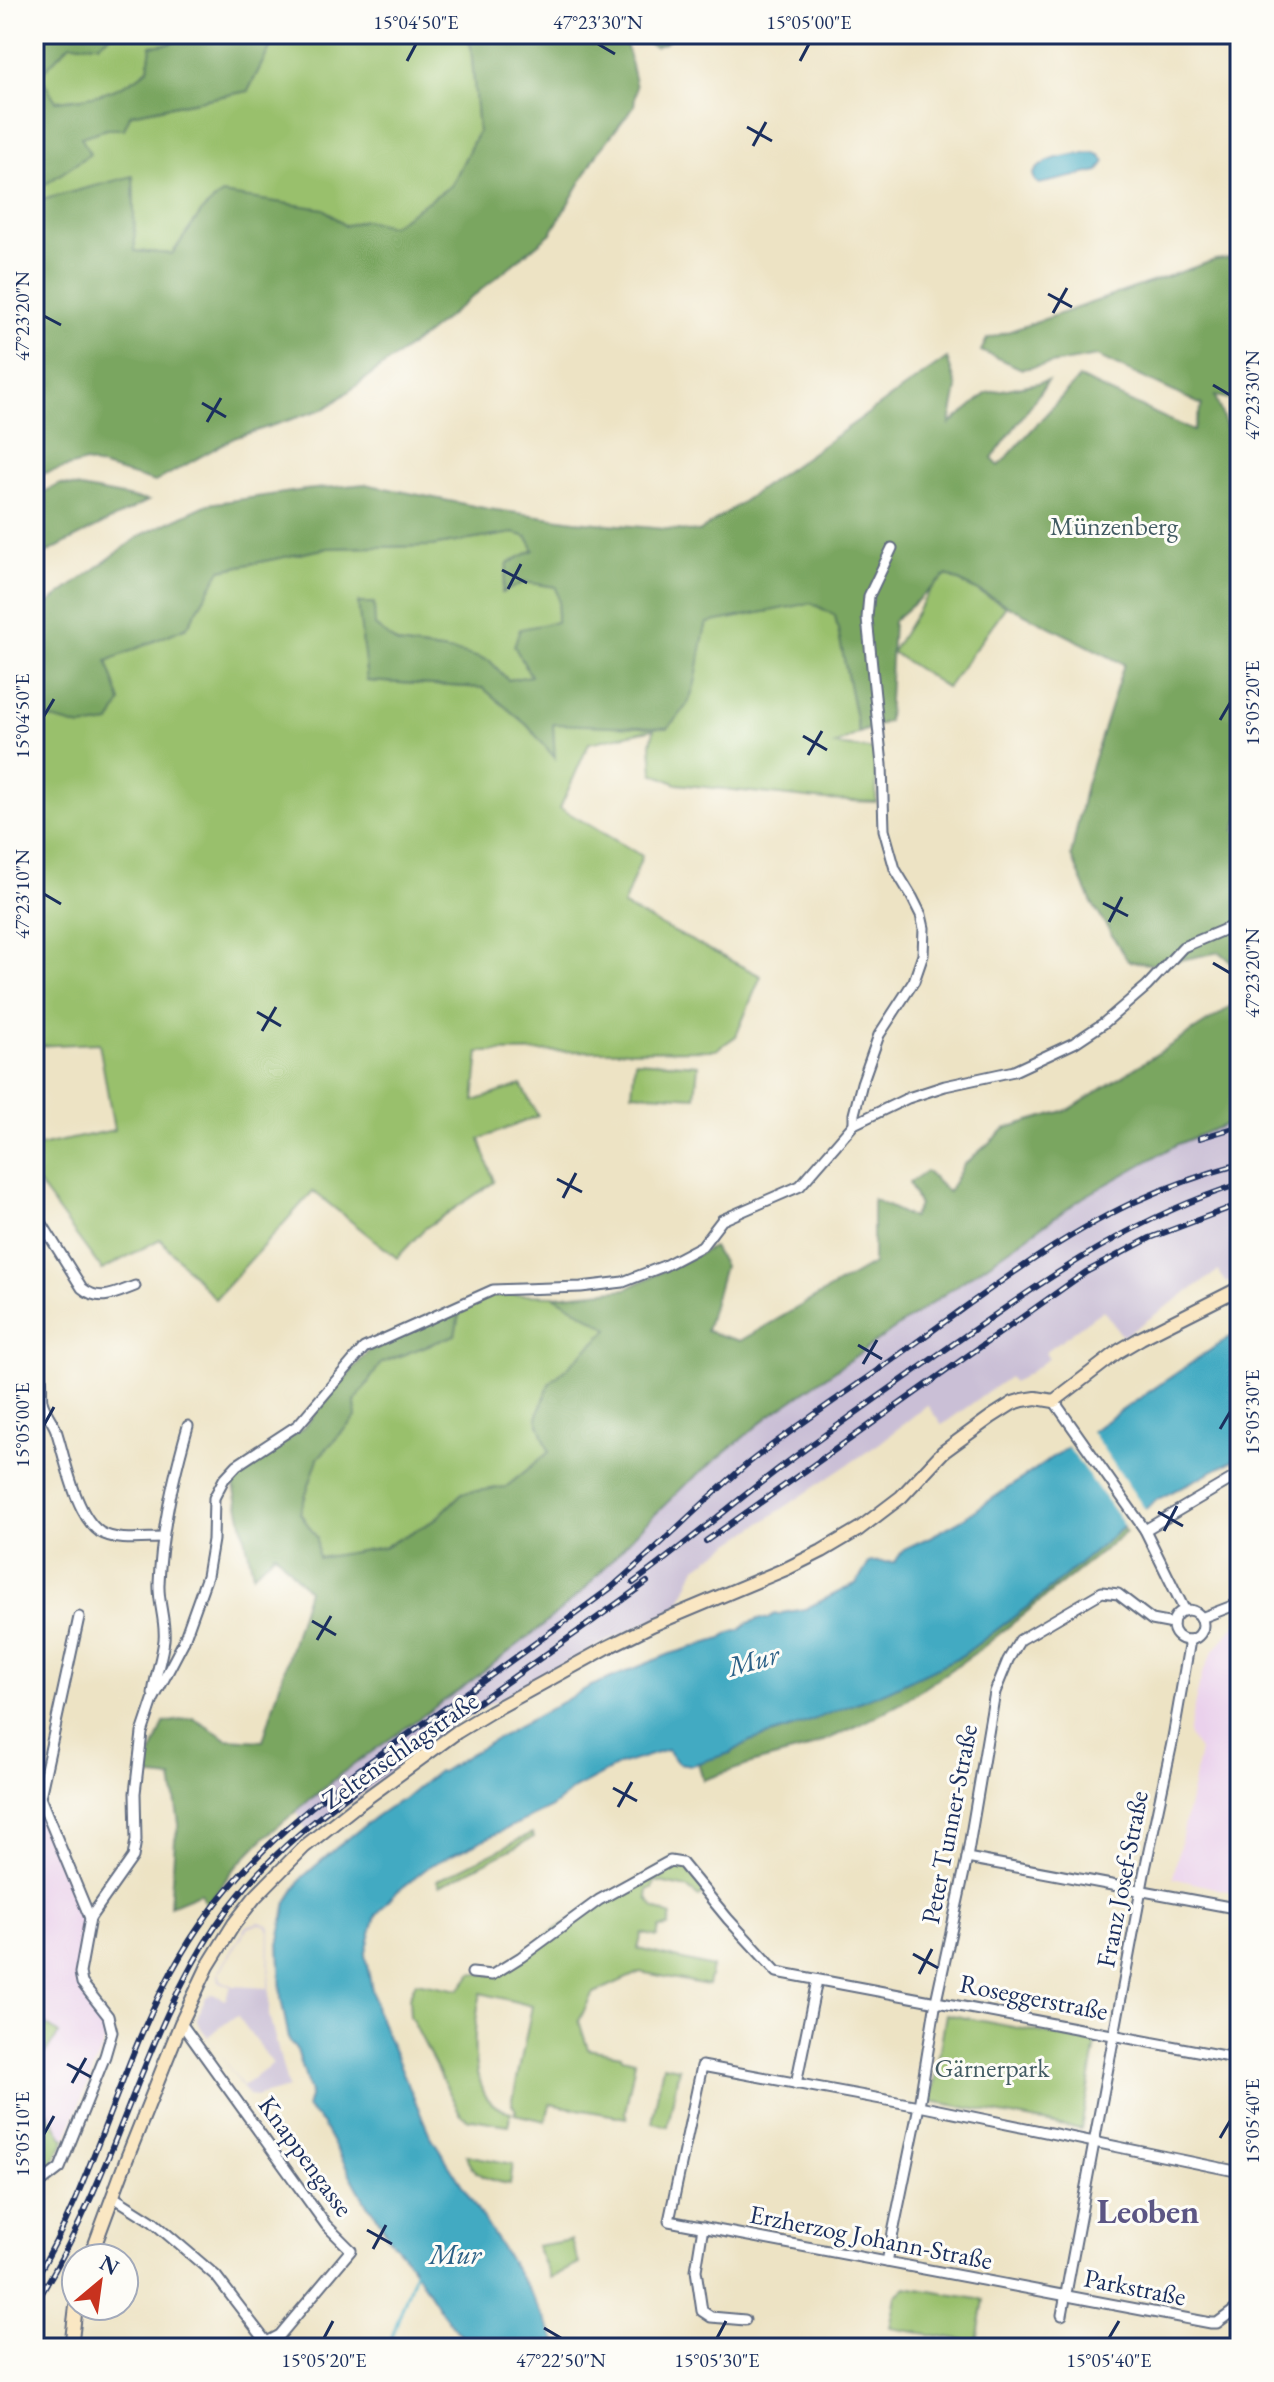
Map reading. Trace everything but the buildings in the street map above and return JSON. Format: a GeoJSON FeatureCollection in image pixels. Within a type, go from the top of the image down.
{"type":"FeatureCollection","features":[{"type":"Feature","properties":{"kind":"main road"},"geometry":{"type":"LineString","coordinates":[[1054,1401],[1119,1351],[1240,1288]]}},
{"type":"Feature","properties":{"kind":"main road","name":"Zeltenschlagstraße"},"geometry":{"type":"LineString","coordinates":[[96,2242],[181,2023],[208,1966],[255,1897],[304,1847],[457,1732],[652,1625],[822,1551],[859,1529],[901,1497],[953,1444],[1013,1403],[1036,1398],[1054,1401]]}},
{"type":"Feature","properties":{"kind":"main road"},"geometry":{"type":"LineString","coordinates":[[71,2348],[74,2322]]}},
{"type":"Feature","properties":{"kind":"street"},"geometry":{"type":"LineString","coordinates":[[854,1124],[862,1083],[879,1035],[914,981],[923,955],[921,915],[895,869],[884,830],[879,729],[867,618],[869,596],[892,548]]}},
{"type":"Feature","properties":{"kind":"street"},"geometry":{"type":"LineString","coordinates":[[34,2188],[60,2168],[112,2032],[108,2016],[82,1983],[80,1973],[90,1918],[133,1857],[136,1840],[135,1793],[142,1733],[153,1700],[183,1643],[207,1576],[213,1540],[214,1498],[224,1479],[237,1465],[298,1425],[364,1348],[493,1290],[581,1287],[623,1282],[664,1266],[702,1246],[722,1220],[800,1186],[854,1124],[908,1098],[945,1086],[1014,1071],[1074,1043],[1104,1023],[1147,986],[1183,947],[1240,923]]}},
{"type":"Feature","properties":{"kind":"street"},"geometry":{"type":"LineString","coordinates":[[34,1211],[82,1288],[91,1296],[109,1296],[135,1286]]}},
{"type":"Feature","properties":{"kind":"street"},"geometry":{"type":"LineString","coordinates":[[36,1365],[41,1372],[42,1401],[55,1429],[72,1486],[92,1524],[102,1533],[115,1537],[162,1538]]}},
{"type":"Feature","properties":{"kind":"street"},"geometry":{"type":"LineString","coordinates":[[1054,1401],[1142,1526],[1185,1611]]}},
{"type":"Feature","properties":{"kind":"street"},"geometry":{"type":"LineString","coordinates":[[153,1700],[164,1638],[159,1589],[162,1538],[188,1426]]}},
{"type":"Feature","properties":{"kind":"street"},"geometry":{"type":"LineString","coordinates":[[1142,1526],[1240,1474]]}},
{"type":"Feature","properties":{"kind":"street","name":"Peter Tunner-Straße"},"geometry":{"type":"LineString","coordinates":[[887,2262],[919,2106],[936,2001],[967,1858],[995,1692],[1013,1648],[1020,1640],[1102,1592],[1123,1598],[1152,1620],[1173,1624]]}},
{"type":"Feature","properties":{"kind":"street"},"geometry":{"type":"LineString","coordinates":[[1201,1618],[1240,1603]]}},
{"type":"Feature","properties":{"kind":"street"},"geometry":{"type":"LineString","coordinates":[[1185,1611],[1194,1612],[1201,1618],[1199,1635],[1188,1640],[1177,1635],[1173,1624],[1176,1617],[1185,1611]]}},
{"type":"Feature","properties":{"kind":"street"},"geometry":{"type":"LineString","coordinates":[[40,1797],[79,1617]]}},
{"type":"Feature","properties":{"kind":"street","name":"Franz Josef-Straße"},"geometry":{"type":"LineString","coordinates":[[1062,2315],[1113,2034],[1172,1743],[1188,1640]]}},
{"type":"Feature","properties":{"kind":"street"},"geometry":{"type":"LineString","coordinates":[[34,1783],[90,1918]]}},
{"type":"Feature","properties":{"kind":"street"},"geometry":{"type":"LineString","coordinates":[[967,1858],[1240,1909]]}},
{"type":"Feature","properties":{"kind":"street","name":"Roseggerstraße"},"geometry":{"type":"LineString","coordinates":[[472,1973],[492,1975],[605,1896],[670,1861],[682,1863],[714,1894],[772,1968],[784,1974],[1240,2059]]}},
{"type":"Feature","properties":{"kind":"street"},"geometry":{"type":"LineString","coordinates":[[817,1980],[796,2084],[1240,2172]]}},
{"type":"Feature","properties":{"kind":"street","name":"Knappengasse"},"geometry":{"type":"LineString","coordinates":[[181,2023],[326,2225],[351,2250],[269,2345]]}},
{"type":"Feature","properties":{"kind":"street","name":"Erzherzog Johann-Straße"},"geometry":{"type":"LineString","coordinates":[[796,2084],[702,2066],[669,2221],[1065,2296]]}},
{"type":"Feature","properties":{"kind":"street"},"geometry":{"type":"LineString","coordinates":[[112,2196],[153,2222],[216,2276],[269,2345]]}},
{"type":"Feature","properties":{"kind":"street"},"geometry":{"type":"LineString","coordinates":[[703,2227],[696,2270],[702,2311],[711,2317],[745,2320]]}},
{"type":"Feature","properties":{"kind":"street","name":"Parkstraße"},"geometry":{"type":"LineString","coordinates":[[1065,2296],[1211,2323],[1217,2323],[1240,2306]]}},
{"type":"Feature","properties":{"kind":"shaded area"},"geometry":{"type":"Polygon","coordinates":[[[1240,1092],[1240,1273],[1227,1283],[1218,1271],[1123,1337],[1103,1310],[1045,1352],[1049,1358],[1033,1370],[1013,1383],[1009,1377],[942,1425],[927,1405],[880,1443],[696,1567],[680,1603],[672,1610],[591,1649],[460,1720],[308,1834],[296,1811],[342,1773],[541,1627],[584,1590],[683,1487],[768,1417],[1084,1197],[1178,1144],[1227,1124],[1235,1093],[1240,1092]]]}},
{"type":"Feature","properties":{"kind":"shaded area"},"geometry":{"type":"Polygon","coordinates":[[[1240,1619],[1240,1894],[1173,1878],[1200,1752],[1188,1734],[1202,1674],[1213,1652],[1240,1619]]]}},
{"type":"Feature","properties":{"kind":"shaded area"},"geometry":{"type":"Polygon","coordinates":[[[38,1809],[84,1913],[76,1980],[84,1995],[101,2013],[109,2031],[66,2138],[50,2168],[34,2165],[34,1811],[38,1809]]]}},
{"type":"Feature","properties":{"kind":"shaded area"},"geometry":{"type":"Polygon","coordinates":[[[259,1922],[268,1925],[270,1928],[269,2015],[288,2088],[255,2097],[248,2095],[217,2050],[243,2086],[273,2064],[237,2015],[207,2037],[197,2022],[206,1997],[213,1994],[225,2000],[231,1987],[219,1981],[218,1973],[247,1926],[259,1922]],[[259,1924],[248,1928],[219,1973],[221,1980],[233,1986],[268,1988],[269,1931],[267,1926],[259,1924]]]}},
{"type":"Feature","properties":{"kind":"green space"},"geometry":{"type":"Polygon","coordinates":[[[34,34],[112,34],[98,44],[70,44],[40,75],[56,101],[94,96],[127,84],[148,69],[151,46],[168,44],[196,34],[281,34],[276,36],[248,91],[131,114],[124,129],[107,129],[81,137],[90,154],[34,192],[34,34]]]}},
{"type":"Feature","properties":{"kind":"green space"},"geometry":{"type":"Polygon","coordinates":[[[112,34],[196,34],[152,46],[148,69],[127,84],[93,96],[55,101],[39,75],[70,44],[98,44],[112,34]]]}},
{"type":"Feature","properties":{"kind":"green space"},"geometry":{"type":"Polygon","coordinates":[[[464,34],[471,46],[478,132],[452,185],[390,227],[364,220],[345,226],[324,209],[203,210],[172,254],[135,251],[133,176],[34,202],[34,192],[89,155],[80,137],[107,129],[123,129],[131,114],[248,91],[276,36],[464,34]]]}},
{"type":"Feature","properties":{"kind":"green space"},"geometry":{"type":"Polygon","coordinates":[[[464,34],[672,34],[667,42],[655,47],[638,39],[626,43],[636,87],[634,106],[597,154],[551,233],[428,333],[326,408],[234,438],[155,482],[86,462],[34,476],[34,202],[133,176],[135,251],[172,254],[203,210],[222,194],[324,209],[345,226],[364,220],[391,226],[452,185],[478,132],[471,46],[464,34]]]}},
{"type":"Feature","properties":{"kind":"green space","name":"Münzenberg"},"geometry":{"type":"Polygon","coordinates":[[[1240,257],[1240,401],[1215,396],[1240,464],[1240,815],[1235,831],[1240,835],[1240,969],[1220,952],[1155,965],[1128,961],[1092,903],[1071,856],[1086,784],[1124,664],[947,575],[893,621],[888,721],[859,733],[835,615],[811,603],[707,623],[692,695],[668,728],[553,724],[555,758],[527,725],[483,688],[367,681],[358,603],[374,603],[375,626],[398,644],[462,653],[490,661],[508,680],[531,676],[514,646],[520,629],[556,622],[559,603],[556,587],[524,582],[502,593],[508,563],[534,550],[527,537],[514,533],[431,546],[328,548],[221,570],[187,627],[107,661],[121,702],[110,723],[81,727],[45,717],[34,720],[34,614],[141,535],[208,504],[365,484],[489,509],[575,521],[699,532],[947,358],[957,388],[950,424],[987,393],[1048,381],[992,459],[999,466],[1079,378],[1193,431],[1202,405],[1097,356],[1022,369],[981,351],[987,339],[1215,260],[1240,257]]]}},
{"type":"Feature","properties":{"kind":"green space"},"geometry":{"type":"Polygon","coordinates":[[[60,484],[148,501],[34,559],[34,497],[60,484]]]}},
{"type":"Feature","properties":{"kind":"green space"},"geometry":{"type":"Polygon","coordinates":[[[514,533],[527,537],[534,550],[508,563],[502,592],[524,582],[557,587],[559,603],[556,622],[538,627],[524,666],[532,676],[508,680],[462,653],[398,644],[375,626],[359,603],[367,681],[483,688],[527,725],[554,756],[553,724],[698,666],[707,623],[811,603],[835,615],[859,733],[835,745],[877,750],[876,802],[826,800],[677,784],[653,773],[651,744],[654,729],[589,743],[560,808],[642,856],[623,906],[761,976],[736,1036],[716,1050],[479,1052],[474,1101],[521,1085],[538,1116],[480,1139],[494,1182],[424,1229],[397,1258],[313,1191],[215,1299],[160,1239],[102,1270],[34,1178],[34,1147],[114,1130],[99,1043],[34,1046],[34,720],[45,716],[81,727],[121,702],[107,661],[187,627],[221,570],[328,548],[431,546],[514,533]]]}},
{"type":"Feature","properties":{"kind":"green space"},"geometry":{"type":"Polygon","coordinates":[[[947,575],[1006,606],[947,688],[892,652],[931,589],[947,575]]]}},
{"type":"Feature","properties":{"kind":"green space"},"geometry":{"type":"Polygon","coordinates":[[[1240,999],[1240,1092],[1235,1093],[1227,1124],[1178,1144],[1084,1197],[768,1417],[683,1487],[584,1590],[541,1627],[342,1773],[265,1837],[232,1871],[206,1906],[201,1893],[170,1906],[179,1824],[172,1779],[143,1776],[164,1723],[193,1718],[227,1739],[263,1741],[308,1590],[275,1553],[253,1574],[233,1481],[303,1428],[368,1351],[460,1310],[455,1335],[381,1363],[355,1402],[356,1417],[318,1458],[300,1513],[317,1538],[318,1558],[384,1547],[435,1520],[462,1493],[506,1487],[549,1452],[537,1418],[549,1384],[609,1329],[554,1296],[626,1289],[713,1247],[724,1266],[706,1331],[740,1341],[873,1264],[873,1199],[912,1218],[919,1206],[909,1183],[926,1171],[948,1192],[964,1165],[1006,1128],[1070,1109],[1240,999]]]}},
{"type":"Feature","properties":{"kind":"green space"},"geometry":{"type":"Polygon","coordinates":[[[635,1061],[698,1065],[695,1097],[632,1093],[635,1061]]]}},
{"type":"Feature","properties":{"kind":"green space"},"geometry":{"type":"Polygon","coordinates":[[[496,1294],[554,1296],[609,1329],[549,1384],[537,1418],[549,1452],[506,1487],[462,1493],[435,1520],[384,1547],[317,1559],[317,1538],[300,1513],[318,1458],[356,1417],[355,1402],[381,1363],[455,1335],[460,1310],[496,1294]]]}},
{"type":"Feature","properties":{"kind":"green space"},"geometry":{"type":"Polygon","coordinates":[[[1122,1527],[1126,1532],[978,1651],[900,1704],[804,1750],[703,1780],[698,1762],[730,1753],[750,1741],[792,1728],[963,1655],[1031,1604],[1122,1527]]]}},
{"type":"Feature","properties":{"kind":"green space"},"geometry":{"type":"Polygon","coordinates":[[[532,1833],[534,1837],[440,1886],[437,1881],[532,1833]]]}},
{"type":"Feature","properties":{"kind":"green space"},"geometry":{"type":"Polygon","coordinates":[[[670,1861],[682,1863],[705,1892],[699,1897],[687,1888],[655,1881],[653,1889],[648,1889],[647,1898],[654,1908],[671,1916],[668,1927],[659,1928],[657,1937],[642,1933],[638,1949],[712,1967],[708,1985],[640,1972],[592,1994],[579,2021],[588,2049],[635,2061],[625,2112],[627,2118],[550,2104],[546,2121],[515,2114],[512,2104],[532,2006],[481,1993],[475,2043],[479,2080],[485,2095],[496,2106],[511,2112],[508,2125],[469,2120],[461,2115],[410,2016],[409,1997],[416,1982],[459,1990],[472,1973],[492,1975],[557,1928],[670,1861]]]}},
{"type":"Feature","properties":{"kind":"green space","name":"Gärnerpark"},"geometry":{"type":"Polygon","coordinates":[[[946,2014],[1096,2043],[1081,2129],[931,2101],[946,2014]]]}},
{"type":"Feature","properties":{"kind":"green space"},"geometry":{"type":"Polygon","coordinates":[[[45,2024],[59,2034],[40,2060],[45,2108],[66,2138],[50,2168],[34,2160],[34,2031],[45,2024]]]}},
{"type":"Feature","properties":{"kind":"green space"},"geometry":{"type":"Polygon","coordinates":[[[663,2065],[679,2068],[668,2126],[652,2123],[663,2065]]]}},
{"type":"Feature","properties":{"kind":"green space"},"geometry":{"type":"Polygon","coordinates":[[[466,2155],[513,2164],[510,2184],[477,2173],[466,2155]]]}},
{"type":"Feature","properties":{"kind":"green space"},"geometry":{"type":"Polygon","coordinates":[[[571,2240],[579,2264],[550,2278],[536,2246],[571,2240]]]}},
{"type":"Feature","properties":{"kind":"green space"},"geometry":{"type":"Polygon","coordinates":[[[906,2287],[984,2300],[977,2342],[890,2328],[896,2296],[906,2287]]]}},
{"type":"Feature","properties":{"kind":"water"},"geometry":{"type":"Polygon","coordinates":[[[1094,153],[1105,161],[1099,171],[1039,184],[1035,181],[1033,174],[1045,163],[1060,157],[1094,153]]]}},
{"type":"Feature","properties":{"kind":"water","name":"Mur"},"geometry":{"type":"Polygon","coordinates":[[[1240,1330],[1240,1457],[1156,1500],[1031,1604],[963,1655],[887,1691],[750,1741],[730,1753],[692,1765],[678,1763],[667,1750],[619,1765],[574,1789],[552,1807],[431,1865],[393,1895],[376,1915],[365,1955],[376,2010],[429,2133],[532,2296],[560,2348],[471,2348],[390,2240],[322,2123],[306,2108],[310,2093],[297,2050],[290,2043],[281,1999],[279,1940],[287,1902],[303,1877],[375,1817],[403,1800],[438,1771],[589,1687],[670,1654],[721,1639],[761,1618],[805,1609],[857,1583],[869,1563],[895,1562],[904,1549],[961,1520],[1240,1330]]]}},
{"type":"Feature","properties":{"kind":"pier"},"geometry":{"type":"Polygon","coordinates":[[[1088,1427],[1147,1512],[1127,1529],[1065,1443],[1088,1427]]]}},
{"type":"Feature","properties":{"kind":"waterway","name":"Mur"},"geometry":{"type":"LineString","coordinates":[[388,2348],[416,2269]]}},
{"type":"Feature","properties":{"kind":"railway"},"geometry":{"type":"LineString","coordinates":[[1200,1138],[1240,1126]]}},
{"type":"Feature","properties":{"kind":"railway"},"geometry":{"type":"LineString","coordinates":[[34,2281],[75,2202],[141,2035],[181,1955],[230,1887],[287,1828],[352,1775],[612,1587],[746,1465],[1012,1274],[1071,1236],[1132,1203],[1185,1181],[1240,1164]]}},
{"type":"Feature","properties":{"kind":"railway"},"geometry":{"type":"LineString","coordinates":[[633,1583],[804,1450],[1033,1289],[1133,1229],[1167,1212],[1240,1184]]}},
{"type":"Feature","properties":{"kind":"railway"},"geometry":{"type":"LineString","coordinates":[[706,1541],[1086,1272],[1150,1238],[1240,1204]]}},
{"type":"Feature","properties":{"kind":"railway"},"geometry":{"type":"LineString","coordinates":[[34,2306],[86,2208],[180,1988],[217,1924],[238,1896],[284,1847],[336,1804],[647,1582]]}},
{"type":"Feature","properties":{"kind":"district","name":"Leoben"},"geometry":{"type":"Point","coordinates":[1148,2211]}}]}
